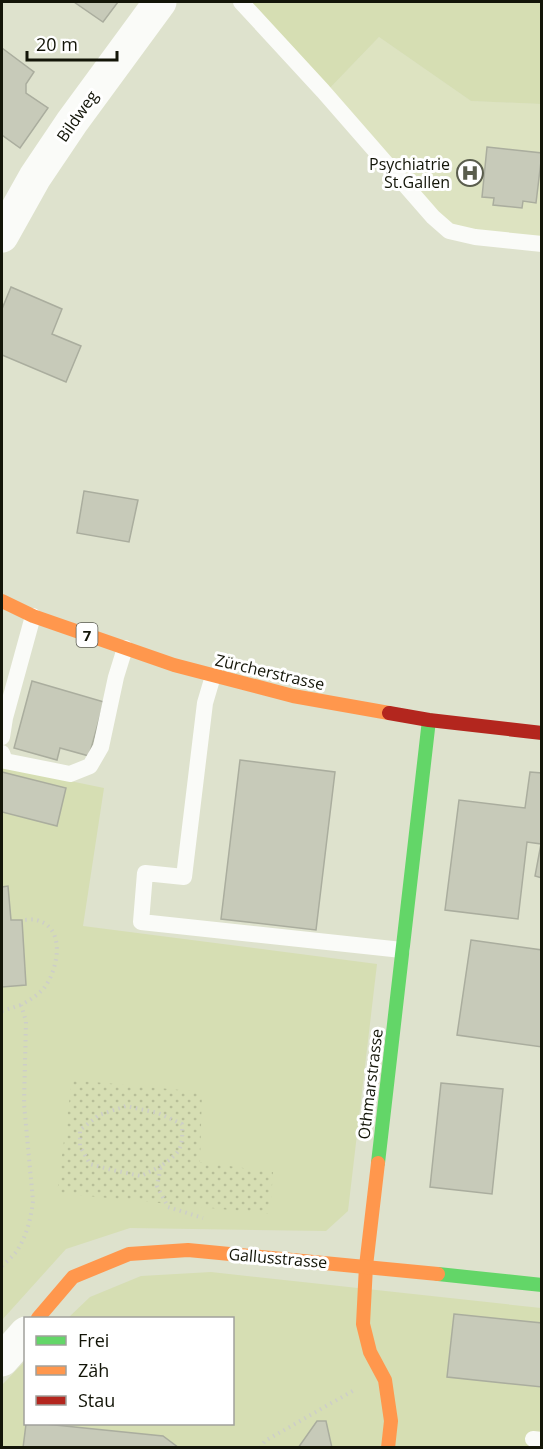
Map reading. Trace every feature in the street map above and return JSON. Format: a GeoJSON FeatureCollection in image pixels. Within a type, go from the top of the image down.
{"type":"FeatureCollection","features":[{"type":"Feature","properties":{"kind":"street","name":"Bildweg"},"geometry":{"type":"LineString","coordinates":[[2,236],[35,177],[72,122],[160,2]]}},
{"type":"Feature","properties":{"kind":"street","name":"Zürcherstrasse"},"geometry":{"type":"LineString","coordinates":[[2,601],[33,616],[125,648],[213,676],[293,696],[429,720],[542,733]]}},
{"type":"Feature","properties":{"kind":"street","name":"Othmarstrasse"},"geometry":{"type":"LineString","coordinates":[[388,1448],[391,1421],[385,1380],[370,1352],[363,1324],[366,1266],[429,720]]}},
{"type":"Feature","properties":{"kind":"street","name":"Gallusstrasse"},"geometry":{"type":"LineString","coordinates":[[39,1317],[73,1277],[129,1254],[188,1250],[542,1285]]}},
{"type":"Feature","properties":{"kind":"street"},"geometry":{"type":"LineString","coordinates":[[2,1360],[24,1335]]}},
{"type":"Feature","properties":{"kind":"lane"},"geometry":{"type":"LineString","coordinates":[[241,2],[449,231],[475,237],[542,244]]}},
{"type":"Feature","properties":{"kind":"lane"},"geometry":{"type":"LineString","coordinates":[[2,737],[5,718],[33,616]]}},
{"type":"Feature","properties":{"kind":"lane"},"geometry":{"type":"LineString","coordinates":[[2,753],[5,761],[70,774],[90,766],[101,747],[116,677],[125,648]]}},
{"type":"Feature","properties":{"kind":"lane"},"geometry":{"type":"LineString","coordinates":[[213,676],[206,703],[184,877],[145,873],[141,922],[402,950]]}},
{"type":"Feature","properties":{"kind":"path"},"geometry":{"type":"LineString","coordinates":[[2,1011],[21,1005],[37,995],[45,987],[53,969],[57,947],[55,936],[47,925],[37,920],[22,920]]}},
{"type":"Feature","properties":{"kind":"path"},"geometry":{"type":"LineString","coordinates":[[2,1266],[16,1252],[26,1233],[33,1202],[24,1104],[26,1021],[21,1005]]}},
{"type":"Feature","properties":{"kind":"path"},"geometry":{"type":"LineString","coordinates":[[161,1166],[141,1176],[90,1164],[80,1146],[80,1130],[99,1115],[126,1106],[158,1113],[182,1124],[183,1140],[176,1156],[161,1166],[157,1186],[168,1207],[204,1218]]}},
{"type":"Feature","properties":{"kind":"path"},"geometry":{"type":"LineString","coordinates":[[260,1448],[265,1441],[357,1389],[370,1352]]}},
{"type":"Feature","properties":{"kind":"shaded area"},"geometry":{"type":"Polygon","coordinates":[[[250,2],[541,2],[541,104],[471,101],[379,37],[327,91],[250,2]]]}},
{"type":"Feature","properties":{"kind":"shaded area","name":"Psychiatrie St.Gallen"},"geometry":{"type":"Polygon","coordinates":[[[379,37],[471,101],[541,104],[541,252],[459,241],[327,91],[379,37]]]}},
{"type":"Feature","properties":{"kind":"shaded area"},"geometry":{"type":"Polygon","coordinates":[[[2,767],[104,788],[83,926],[377,964],[348,1211],[326,1231],[130,1228],[66,1249],[2,1320],[2,767]]]}},
{"type":"Feature","properties":{"kind":"shaded area"},"geometry":{"type":"Polygon","coordinates":[[[72,1080],[202,1092],[200,1162],[273,1172],[270,1214],[57,1193],[72,1080]]]}},
{"type":"Feature","properties":{"kind":"shaded area"},"geometry":{"type":"Polygon","coordinates":[[[211,1272],[541,1308],[541,1447],[2,1448],[2,1385],[24,1362],[24,1425],[234,1425],[234,1317],[69,1317],[90,1297],[141,1276],[211,1272]]]}},
{"type":"Feature","properties":{"kind":"building"},"geometry":{"type":"Polygon","coordinates":[[[74,2],[118,2],[103,22],[74,2]]]}},
{"type":"Feature","properties":{"kind":"building"},"geometry":{"type":"Polygon","coordinates":[[[2,48],[34,72],[26,84],[26,93],[48,108],[20,148],[2,135],[2,48]]]}},
{"type":"Feature","properties":{"kind":"building"},"geometry":{"type":"Polygon","coordinates":[[[487,147],[542,153],[536,203],[523,201],[522,208],[493,205],[494,198],[482,197],[487,147]]]}},
{"type":"Feature","properties":{"kind":"building"},"geometry":{"type":"Polygon","coordinates":[[[11,287],[62,309],[52,334],[81,346],[66,382],[2,355],[2,309],[11,287]]]}},
{"type":"Feature","properties":{"kind":"building"},"geometry":{"type":"Polygon","coordinates":[[[84,491],[138,500],[129,542],[77,533],[84,491]]]}},
{"type":"Feature","properties":{"kind":"building"},"geometry":{"type":"Polygon","coordinates":[[[32,681],[104,702],[89,756],[60,748],[57,760],[14,748],[32,681]]]}},
{"type":"Feature","properties":{"kind":"building"},"geometry":{"type":"Polygon","coordinates":[[[240,760],[335,772],[316,930],[221,919],[240,760]]]}},
{"type":"Feature","properties":{"kind":"building"},"geometry":{"type":"Polygon","coordinates":[[[2,772],[66,788],[57,826],[2,812],[2,772]]]}},
{"type":"Feature","properties":{"kind":"building"},"geometry":{"type":"Polygon","coordinates":[[[530,772],[542,773],[542,878],[535,876],[541,844],[527,842],[518,919],[445,910],[459,800],[525,808],[530,772]]]}},
{"type":"Feature","properties":{"kind":"building"},"geometry":{"type":"Polygon","coordinates":[[[8,886],[11,920],[22,920],[26,985],[2,987],[2,887],[8,886]]]}},
{"type":"Feature","properties":{"kind":"building"},"geometry":{"type":"Polygon","coordinates":[[[471,940],[542,950],[542,1047],[457,1035],[471,940]]]}},
{"type":"Feature","properties":{"kind":"building"},"geometry":{"type":"Polygon","coordinates":[[[441,1083],[503,1089],[492,1194],[430,1187],[441,1083]]]}},
{"type":"Feature","properties":{"kind":"building"},"geometry":{"type":"Polygon","coordinates":[[[454,1314],[542,1323],[542,1387],[447,1377],[454,1314]]]}},
{"type":"Feature","properties":{"kind":"building"},"geometry":{"type":"Polygon","coordinates":[[[317,1421],[326,1421],[332,1448],[298,1448],[317,1421]]]}},
{"type":"Feature","properties":{"kind":"building"},"geometry":{"type":"Polygon","coordinates":[[[26,1425],[55,1425],[163,1436],[179,1448],[23,1448],[26,1425]]]}},
{"type":"Feature","properties":{"kind":"traffic: fast"},"geometry":{"type":"LineString","coordinates":[[378,1163],[429,720]]}},
{"type":"Feature","properties":{"kind":"traffic: fast"},"geometry":{"type":"LineString","coordinates":[[438,1274],[542,1285]]}},
{"type":"Feature","properties":{"kind":"traffic: slow"},"geometry":{"type":"LineString","coordinates":[[2,601],[33,616],[174,665],[293,696],[389,713]]}},
{"type":"Feature","properties":{"kind":"traffic: slow"},"geometry":{"type":"LineString","coordinates":[[378,1163],[366,1266],[363,1324],[370,1352],[385,1380],[391,1421],[388,1448]]}},
{"type":"Feature","properties":{"kind":"traffic: slow"},"geometry":{"type":"LineString","coordinates":[[39,1317],[73,1277],[129,1254],[188,1250],[438,1274]]}},
{"type":"Feature","properties":{"kind":"traffic: jam"},"geometry":{"type":"LineString","coordinates":[[389,713],[542,733]]}},
{"type":"Feature","properties":{"kind":"place","name":"Psychiatrie St.Gallen"},"geometry":{"type":"Point","coordinates":[470,173]}}]}
